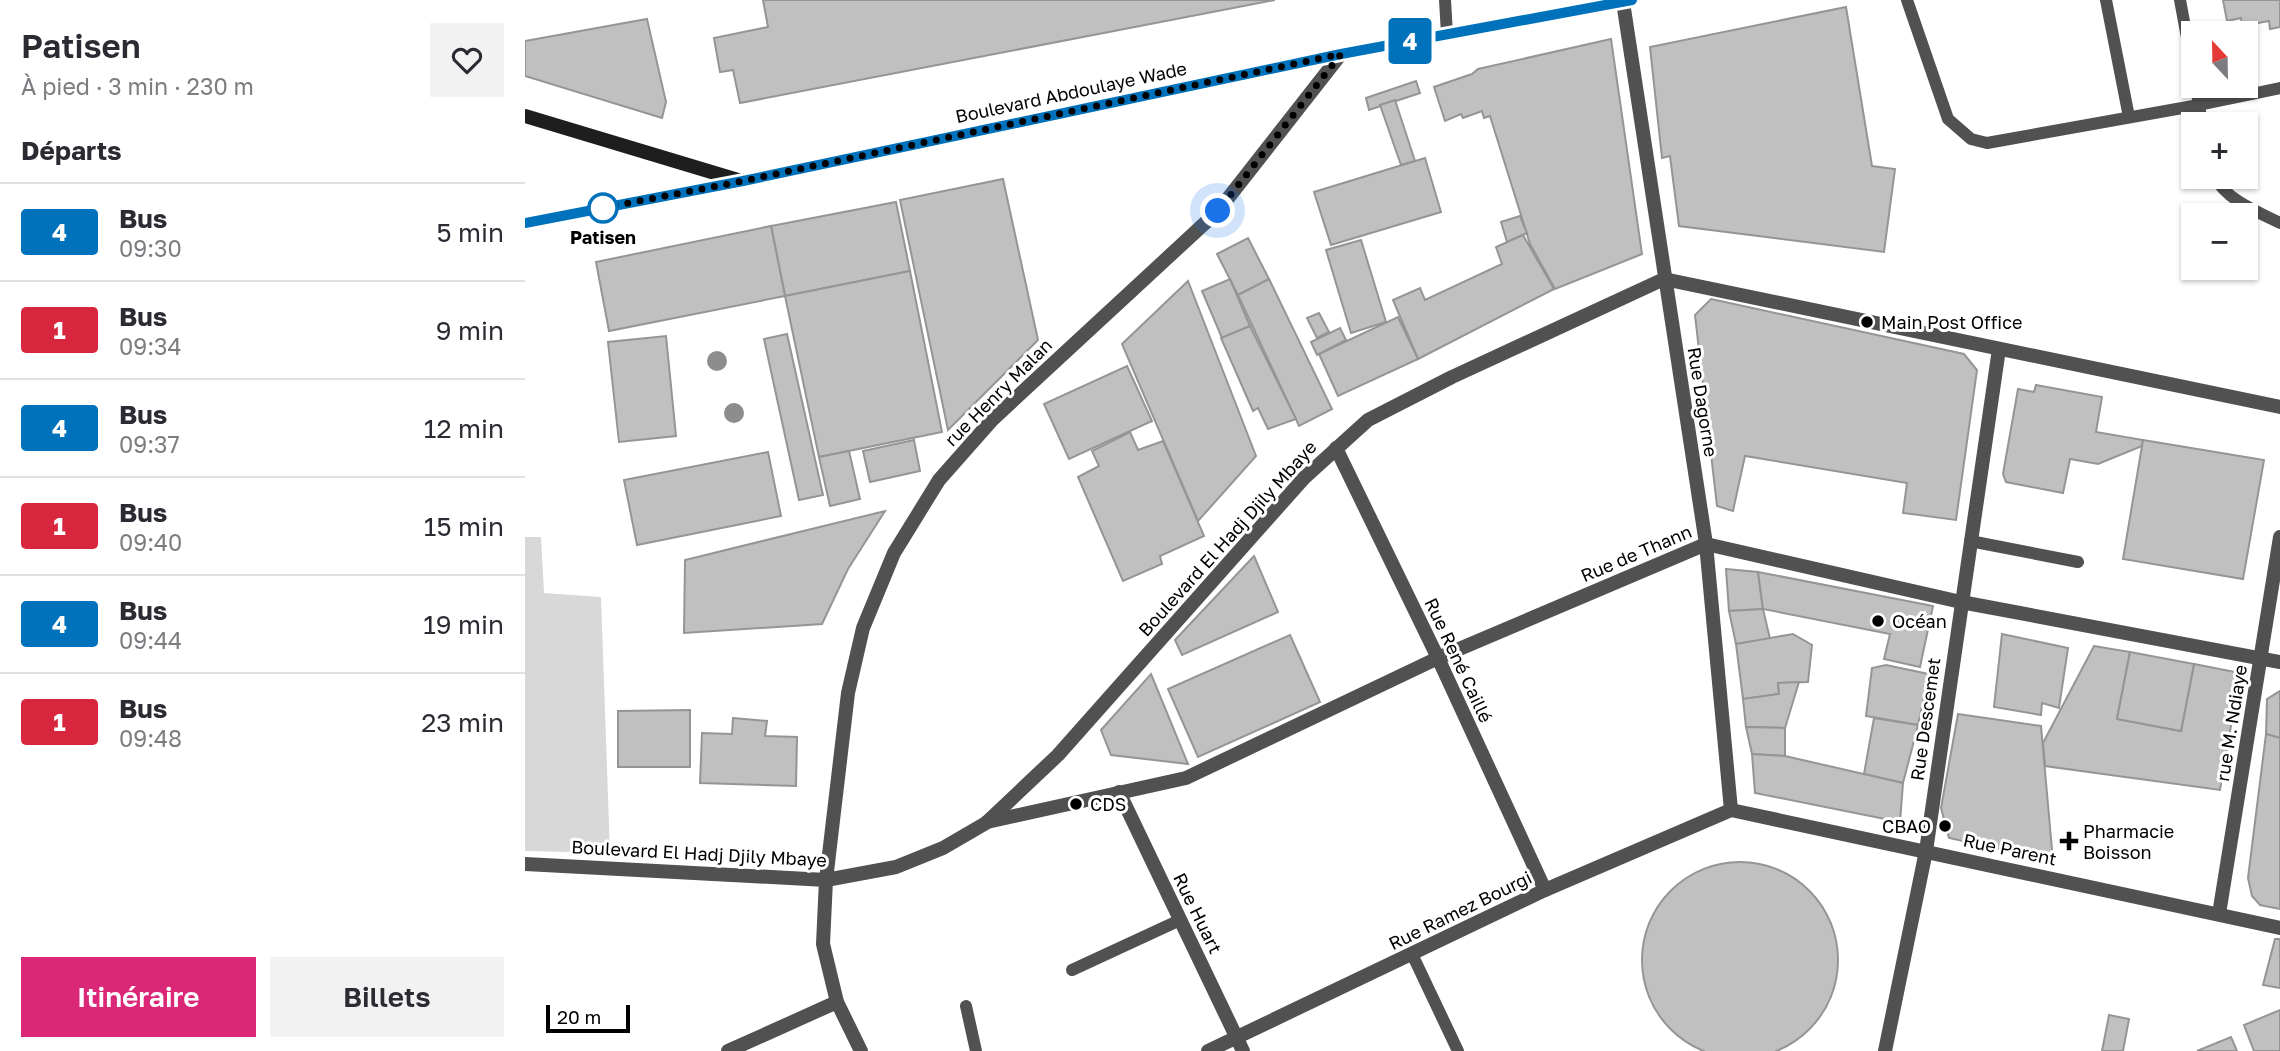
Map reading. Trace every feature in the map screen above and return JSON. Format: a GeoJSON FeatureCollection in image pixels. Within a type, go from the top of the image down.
{"type":"FeatureCollection","features":[{"type":"Feature","properties":{"kind":"street","name":"Boulevard Abdoulaye Wade"},"geometry":{"type":"LineString","coordinates":[[525,116],[743,181],[1341,54],[1627,1]]}},
{"type":"Feature","properties":{"kind":"street","name":"Rue Dagorne"},"geometry":{"type":"LineString","coordinates":[[1627,1],[1664,279],[1706,544],[1731,810]]}},
{"type":"Feature","properties":{"kind":"street","name":"rue Henry Malan"},"geometry":{"type":"LineString","coordinates":[[861,1051],[837,1002],[824,944],[826,880],[848,693],[863,628],[894,553],[932,491],[992,420],[1218,211],[1341,54]]}},
{"type":"Feature","properties":{"kind":"street"},"geometry":{"type":"LineString","coordinates":[[525,223],[743,181]]}},
{"type":"Feature","properties":{"kind":"street"},"geometry":{"type":"LineString","coordinates":[[1664,279],[2280,407]]}},
{"type":"Feature","properties":{"kind":"street","name":"Boulevard El Hadj Djily Mbaye"},"geometry":{"type":"LineString","coordinates":[[525,864],[826,880],[895,867],[943,848],[986,822],[1058,755],[1304,478],[1368,419],[1664,279]]}},
{"type":"Feature","properties":{"kind":"street","name":"Rue Descemet"},"geometry":{"type":"LineString","coordinates":[[1885,1051],[1926,851],[1999,349]]}},
{"type":"Feature","properties":{"kind":"street","name":"Rue René Caillé"},"geometry":{"type":"LineString","coordinates":[[1336,447],[1438,658],[1545,890]]}},
{"type":"Feature","properties":{"kind":"street","name":"rue M. Ndiaye"},"geometry":{"type":"LineString","coordinates":[[2219,914],[2280,537]]}},
{"type":"Feature","properties":{"kind":"street","name":"Rue de Thann"},"geometry":{"type":"LineString","coordinates":[[986,822],[1186,778],[1438,658],[1706,544],[1961,602],[2280,662]]}},
{"type":"Feature","properties":{"kind":"street","name":"Rue Huart"},"geometry":{"type":"LineString","coordinates":[[1119,792],[1240,1044]]}},
{"type":"Feature","properties":{"kind":"street","name":"Rue Parent"},"geometry":{"type":"LineString","coordinates":[[1731,810],[2280,928]]}},
{"type":"Feature","properties":{"kind":"street","name":"Rue Ramez Bourgi"},"geometry":{"type":"LineString","coordinates":[[1209,1051],[1240,1044],[1412,954],[1545,890],[1731,810]]}},
{"type":"Feature","properties":{"kind":"street"},"geometry":{"type":"LineString","coordinates":[[728,1051],[837,1002]]}},
{"type":"Feature","properties":{"kind":"lane"},"geometry":{"type":"LineString","coordinates":[[1445,0],[1447,34]]}},
{"type":"Feature","properties":{"kind":"lane"},"geometry":{"type":"LineString","coordinates":[[1907,0],[1948,119],[1971,139],[1987,142],[2280,88]]}},
{"type":"Feature","properties":{"kind":"lane"},"geometry":{"type":"LineString","coordinates":[[2106,0],[2129,117]]}},
{"type":"Feature","properties":{"kind":"lane"},"geometry":{"type":"LineString","coordinates":[[2180,0],[2184,21]]}},
{"type":"Feature","properties":{"kind":"lane"},"geometry":{"type":"LineString","coordinates":[[2198,98],[2200,112]]}},
{"type":"Feature","properties":{"kind":"lane"},"geometry":{"type":"LineString","coordinates":[[2223,189],[2235,200],[2280,223]]}},
{"type":"Feature","properties":{"kind":"lane"},"geometry":{"type":"LineString","coordinates":[[1970,541],[2078,562]]}},
{"type":"Feature","properties":{"kind":"lane"},"geometry":{"type":"LineString","coordinates":[[1072,970],[1180,920]]}},
{"type":"Feature","properties":{"kind":"lane"},"geometry":{"type":"LineString","coordinates":[[1412,954],[1458,1051]]}},
{"type":"Feature","properties":{"kind":"lane"},"geometry":{"type":"LineString","coordinates":[[966,1006],[976,1051]]}},
{"type":"Feature","properties":{"kind":"shaded area"},"geometry":{"type":"Polygon","coordinates":[[[525,537],[541,537],[544,593],[601,597],[610,853],[525,851],[525,537]]]}},
{"type":"Feature","properties":{"kind":"building"},"geometry":{"type":"Polygon","coordinates":[[[763,0],[1275,0],[740,103],[733,70],[720,72],[714,38],[768,27],[763,0]]]}},
{"type":"Feature","properties":{"kind":"building"},"geometry":{"type":"Polygon","coordinates":[[[2223,0],[2280,0],[2280,27],[2270,29],[2269,21],[2258,23],[2241,21],[2241,18],[2227,21],[2223,0]]]}},
{"type":"Feature","properties":{"kind":"building"},"geometry":{"type":"Polygon","coordinates":[[[1846,7],[1872,166],[1895,169],[1884,252],[1679,226],[1670,156],[1662,158],[1650,47],[1846,7]]]}},
{"type":"Feature","properties":{"kind":"building"},"geometry":{"type":"Polygon","coordinates":[[[647,19],[666,102],[662,118],[525,76],[525,41],[647,19]]]}},
{"type":"Feature","properties":{"kind":"building"},"geometry":{"type":"Polygon","coordinates":[[[1611,39],[1642,254],[1555,289],[1530,244],[1490,116],[1484,118],[1482,111],[1463,118],[1461,114],[1445,121],[1434,87],[1472,74],[1478,69],[1611,39]]]}},
{"type":"Feature","properties":{"kind":"building"},"geometry":{"type":"Polygon","coordinates":[[[1416,81],[1420,93],[1369,110],[1366,98],[1416,81]]]}},
{"type":"Feature","properties":{"kind":"building"},"geometry":{"type":"Polygon","coordinates":[[[1395,100],[1415,161],[1401,165],[1380,105],[1395,100]]]}},
{"type":"Feature","properties":{"kind":"building"},"geometry":{"type":"Polygon","coordinates":[[[1425,158],[1441,212],[1331,245],[1314,192],[1425,158]]]}},
{"type":"Feature","properties":{"kind":"building"},"geometry":{"type":"Polygon","coordinates":[[[1003,179],[1038,340],[948,430],[900,200],[1003,179]]]}},
{"type":"Feature","properties":{"kind":"building"},"geometry":{"type":"Polygon","coordinates":[[[896,202],[910,271],[785,296],[771,226],[896,202]]]}},
{"type":"Feature","properties":{"kind":"building"},"geometry":{"type":"Polygon","coordinates":[[[1520,216],[1527,233],[1507,242],[1501,222],[1520,216]]]}},
{"type":"Feature","properties":{"kind":"building"},"geometry":{"type":"Polygon","coordinates":[[[771,226],[785,296],[609,331],[596,262],[771,226]]]}},
{"type":"Feature","properties":{"kind":"building"},"geometry":{"type":"Polygon","coordinates":[[[1523,235],[1554,289],[1418,359],[1393,300],[1420,288],[1425,300],[1502,264],[1496,247],[1523,235]]]}},
{"type":"Feature","properties":{"kind":"building"},"geometry":{"type":"Polygon","coordinates":[[[1248,238],[1269,279],[1238,295],[1217,254],[1248,238]]]}},
{"type":"Feature","properties":{"kind":"building"},"geometry":{"type":"Polygon","coordinates":[[[1361,240],[1386,322],[1351,333],[1326,250],[1361,240]]]}},
{"type":"Feature","properties":{"kind":"building"},"geometry":{"type":"Polygon","coordinates":[[[910,271],[942,432],[819,457],[785,296],[910,271]]]}},
{"type":"Feature","properties":{"kind":"building"},"geometry":{"type":"Polygon","coordinates":[[[1230,279],[1250,326],[1222,338],[1202,291],[1230,279]]]}},
{"type":"Feature","properties":{"kind":"building"},"geometry":{"type":"Polygon","coordinates":[[[1269,279],[1332,409],[1299,426],[1238,295],[1269,279]]]}},
{"type":"Feature","properties":{"kind":"building"},"geometry":{"type":"Polygon","coordinates":[[[1188,281],[1256,456],[1198,521],[1122,344],[1188,281]]]}},
{"type":"Feature","properties":{"kind":"building"},"geometry":{"type":"Polygon","coordinates":[[[1711,299],[1964,354],[1977,370],[1956,520],[1903,513],[1907,483],[1745,456],[1733,511],[1717,506],[1695,315],[1711,299]]]}},
{"type":"Feature","properties":{"kind":"building"},"geometry":{"type":"Polygon","coordinates":[[[1319,313],[1329,332],[1317,338],[1307,318],[1319,313]]]}},
{"type":"Feature","properties":{"kind":"building"},"geometry":{"type":"Polygon","coordinates":[[[1398,317],[1418,359],[1338,396],[1319,354],[1398,317]]]}},
{"type":"Feature","properties":{"kind":"building"},"geometry":{"type":"Polygon","coordinates":[[[1250,326],[1296,419],[1268,429],[1258,408],[1253,411],[1221,338],[1250,326]]]}},
{"type":"Feature","properties":{"kind":"building"},"geometry":{"type":"Polygon","coordinates":[[[1340,328],[1346,340],[1317,355],[1311,342],[1340,328]]]}},
{"type":"Feature","properties":{"kind":"building"},"geometry":{"type":"Polygon","coordinates":[[[787,334],[823,495],[799,500],[764,339],[787,334]]]}},
{"type":"Feature","properties":{"kind":"building"},"geometry":{"type":"Polygon","coordinates":[[[666,336],[676,436],[619,442],[608,342],[666,336]]]}},
{"type":"Feature","properties":{"kind":"building"},"geometry":{"type":"Polygon","coordinates":[[[1127,366],[1152,421],[1069,459],[1044,404],[1127,366]]]}},
{"type":"Feature","properties":{"kind":"building"},"geometry":{"type":"Polygon","coordinates":[[[2036,385],[2102,397],[2096,432],[2143,440],[2142,446],[2098,464],[2070,459],[2063,493],[2006,482],[2003,474],[2018,389],[2034,392],[2036,385]]]}},
{"type":"Feature","properties":{"kind":"building"},"geometry":{"type":"Polygon","coordinates":[[[1130,432],[1138,450],[1163,441],[1204,536],[1160,556],[1162,564],[1123,581],[1078,477],[1099,466],[1092,451],[1130,432]]]}},
{"type":"Feature","properties":{"kind":"building"},"geometry":{"type":"Polygon","coordinates":[[[914,440],[920,471],[870,482],[863,451],[914,440]]]}},
{"type":"Feature","properties":{"kind":"building"},"geometry":{"type":"Polygon","coordinates":[[[2143,440],[2264,460],[2243,579],[2123,559],[2143,440]]]}},
{"type":"Feature","properties":{"kind":"building"},"geometry":{"type":"Polygon","coordinates":[[[849,451],[860,499],[830,506],[819,457],[849,451]]]}},
{"type":"Feature","properties":{"kind":"building"},"geometry":{"type":"Polygon","coordinates":[[[768,452],[781,516],[637,545],[624,480],[768,452]]]}},
{"type":"Feature","properties":{"kind":"building"},"geometry":{"type":"Polygon","coordinates":[[[885,511],[848,569],[822,624],[684,633],[685,560],[885,511]]]}},
{"type":"Feature","properties":{"kind":"building"},"geometry":{"type":"Polygon","coordinates":[[[1254,556],[1278,612],[1182,655],[1175,640],[1254,556]]]}},
{"type":"Feature","properties":{"kind":"building"},"geometry":{"type":"Polygon","coordinates":[[[1726,569],[1758,572],[1763,609],[1729,611],[1726,569]]]}},
{"type":"Feature","properties":{"kind":"building","name":"Océan"},"geometry":{"type":"Polygon","coordinates":[[[1758,572],[1933,606],[1920,667],[1884,659],[1890,634],[1763,609],[1758,572]]]}},
{"type":"Feature","properties":{"kind":"building"},"geometry":{"type":"Polygon","coordinates":[[[1763,609],[1770,639],[1736,644],[1729,611],[1763,609]]]}},
{"type":"Feature","properties":{"kind":"building"},"geometry":{"type":"Polygon","coordinates":[[[1793,634],[1812,645],[1808,682],[1778,683],[1779,694],[1743,699],[1736,644],[1793,634]]]}},
{"type":"Feature","properties":{"kind":"building"},"geometry":{"type":"Polygon","coordinates":[[[2002,634],[2068,648],[2059,708],[2042,703],[2041,715],[1994,707],[2002,634]]]}},
{"type":"Feature","properties":{"kind":"building"},"geometry":{"type":"Polygon","coordinates":[[[1290,635],[1320,702],[1198,757],[1168,689],[1290,635]]]}},
{"type":"Feature","properties":{"kind":"building"},"geometry":{"type":"Polygon","coordinates":[[[2094,646],[2130,652],[2117,719],[2181,731],[2194,664],[2240,673],[2220,790],[2045,766],[2043,743],[2094,646]]]}},
{"type":"Feature","properties":{"kind":"building"},"geometry":{"type":"Polygon","coordinates":[[[2130,652],[2194,664],[2181,731],[2117,719],[2130,652]]]}},
{"type":"Feature","properties":{"kind":"building"},"geometry":{"type":"Polygon","coordinates":[[[1886,665],[1929,674],[1918,725],[1866,716],[1872,668],[1886,665]]]}},
{"type":"Feature","properties":{"kind":"building"},"geometry":{"type":"Polygon","coordinates":[[[1151,674],[1188,764],[1111,755],[1101,730],[1151,674]]]}},
{"type":"Feature","properties":{"kind":"building"},"geometry":{"type":"Polygon","coordinates":[[[1799,682],[1785,728],[1746,727],[1743,699],[1779,694],[1778,683],[1799,682]]]}},
{"type":"Feature","properties":{"kind":"building"},"geometry":{"type":"Polygon","coordinates":[[[2280,691],[2280,738],[2266,734],[2267,699],[2280,691]]]}},
{"type":"Feature","properties":{"kind":"building"},"geometry":{"type":"Polygon","coordinates":[[[690,710],[690,767],[618,767],[618,711],[690,710]]]}},
{"type":"Feature","properties":{"kind":"building"},"geometry":{"type":"Polygon","coordinates":[[[1958,714],[2041,726],[2053,861],[1949,838],[1941,808],[1958,714]]]}},
{"type":"Feature","properties":{"kind":"building"},"geometry":{"type":"Polygon","coordinates":[[[733,718],[767,721],[765,736],[797,737],[796,786],[700,783],[702,733],[732,734],[733,718]]]}},
{"type":"Feature","properties":{"kind":"building"},"geometry":{"type":"Polygon","coordinates":[[[1874,718],[1918,725],[1903,783],[1864,774],[1874,718]]]}},
{"type":"Feature","properties":{"kind":"building"},"geometry":{"type":"Polygon","coordinates":[[[1746,727],[1785,728],[1785,756],[1752,754],[1746,727]]]}},
{"type":"Feature","properties":{"kind":"building"},"geometry":{"type":"Polygon","coordinates":[[[2266,734],[2280,738],[2280,909],[2260,905],[2252,896],[2248,878],[2266,734]]]}},
{"type":"Feature","properties":{"kind":"building"},"geometry":{"type":"Polygon","coordinates":[[[1752,754],[1785,756],[1903,783],[1900,822],[1755,793],[1752,754]]]}},
{"type":"Feature","properties":{"kind":"building"},"geometry":{"type":"Polygon","coordinates":[[[1721,863],[1759,863],[1795,878],[1810,890],[1822,905],[1837,941],[1837,979],[1822,1015],[1810,1030],[1795,1042],[1775,1052],[1705,1052],[1685,1042],[1670,1030],[1658,1015],[1643,979],[1643,941],[1658,905],[1670,890],[1685,878],[1721,863]]]}},
{"type":"Feature","properties":{"kind":"building"},"geometry":{"type":"Polygon","coordinates":[[[2275,939],[2280,939],[2280,988],[2263,985],[2275,939]]]}},
{"type":"Feature","properties":{"kind":"building"},"geometry":{"type":"Polygon","coordinates":[[[2280,1010],[2280,1051],[2254,1051],[2244,1025],[2280,1010]]]}},
{"type":"Feature","properties":{"kind":"building"},"geometry":{"type":"Polygon","coordinates":[[[2109,1015],[2129,1019],[2123,1051],[2102,1051],[2109,1015]]]}},
{"type":"Feature","properties":{"kind":"building"},"geometry":{"type":"Polygon","coordinates":[[[2231,1037],[2237,1051],[2197,1051],[2231,1037]]]}},
{"type":"Feature","properties":{"kind":"bus line","name":"4"},"geometry":{"type":"LineString","coordinates":[[525,223],[743,181],[1341,54],[1632,0]]}},
{"type":"Feature","properties":{"kind":"place","name":"Patisen"},"geometry":{"type":"Point","coordinates":[603,208]}},
{"type":"Feature","properties":{"kind":"place","name":"Main Post Office"},"geometry":{"type":"Point","coordinates":[1867,322]}},
{"type":"Feature","properties":{"kind":"place","name":"Océan"},"geometry":{"type":"Point","coordinates":[1878,621]}},
{"type":"Feature","properties":{"kind":"place","name":"CDS"},"geometry":{"type":"Point","coordinates":[1076,804]}},
{"type":"Feature","properties":{"kind":"place","name":"CBAO"},"geometry":{"type":"Point","coordinates":[1945,826]}},
{"type":"Feature","properties":{"kind":"place","name":"Pharmacie Boisson"},"geometry":{"type":"Point","coordinates":[2069,841]}},
{"type":"Feature","properties":{"kind":"route"},"geometry":{"type":"LineString","coordinates":[[603,208],[743,181],[1341,54],[1218,211]]}}]}
